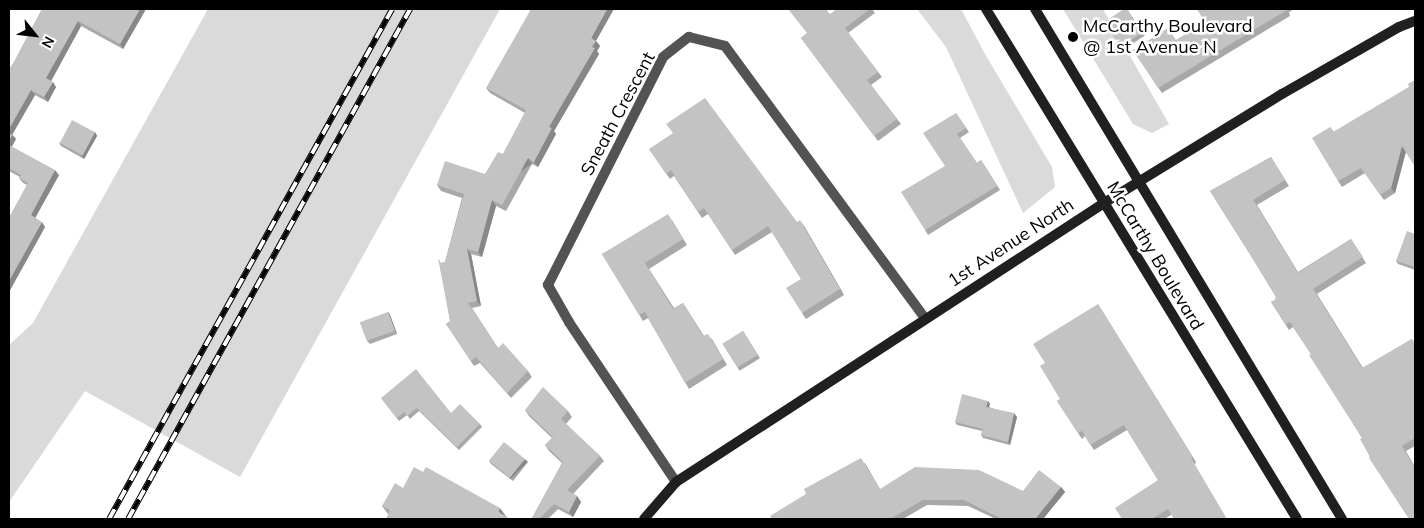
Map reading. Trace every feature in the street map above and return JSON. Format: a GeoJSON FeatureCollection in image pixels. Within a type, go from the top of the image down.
{"type":"FeatureCollection","features":[{"type":"Feature","properties":{"kind":"main road","name":"McCarthy Boulevard"},"geometry":{"type":"LineString","coordinates":[[986,9],[1297,519]]}},
{"type":"Feature","properties":{"kind":"main road","name":"McCarthy Boulevard"},"geometry":{"type":"LineString","coordinates":[[1035,9],[1342,519]]}},
{"type":"Feature","properties":{"kind":"main road","name":"1st Avenue North"},"geometry":{"type":"LineString","coordinates":[[644,519],[676,482],[925,318],[1138,181],[1399,27],[1415,21]]}},
{"type":"Feature","properties":{"kind":"street","name":"Sneath Crescent"},"geometry":{"type":"LineString","coordinates":[[676,482],[569,322],[548,285],[663,57],[689,37],[725,46],[925,318]]}},
{"type":"Feature","properties":{"kind":"shaded area"},"geometry":{"type":"Polygon","coordinates":[[[208,9],[500,9],[240,477],[85,391],[9,502],[9,345],[33,323],[208,9]]]}},
{"type":"Feature","properties":{"kind":"shaded area"},"geometry":{"type":"Polygon","coordinates":[[[917,9],[961,9],[985,54],[1052,167],[1055,187],[1023,213],[946,47],[917,9]]]}},
{"type":"Feature","properties":{"kind":"shaded area"},"geometry":{"type":"Polygon","coordinates":[[[1063,9],[1103,9],[1169,124],[1152,133],[1133,124],[1063,9]]]}},
{"type":"Feature","properties":{"kind":"building"},"geometry":{"type":"Polygon","coordinates":[[[42,9],[140,9],[120,44],[78,21],[46,78],[53,82],[44,97],[31,90],[9,129],[9,70],[42,9]]]}},
{"type":"Feature","properties":{"kind":"building"},"geometry":{"type":"Polygon","coordinates":[[[531,9],[607,9],[591,38],[596,41],[592,47],[595,48],[549,127],[552,128],[534,162],[528,158],[502,205],[492,200],[478,252],[467,249],[477,301],[468,303],[498,348],[503,343],[528,371],[507,393],[476,357],[471,361],[446,324],[450,321],[438,258],[441,263],[445,262],[464,194],[437,185],[445,161],[485,174],[498,152],[503,154],[526,110],[486,88],[531,9]]]}},
{"type":"Feature","properties":{"kind":"building"},"geometry":{"type":"Polygon","coordinates":[[[788,9],[826,9],[830,14],[837,9],[870,9],[845,28],[878,72],[867,80],[897,119],[874,136],[801,38],[807,33],[788,9]]]}},
{"type":"Feature","properties":{"kind":"building"},"geometry":{"type":"Polygon","coordinates":[[[1127,9],[1142,33],[1120,47],[1104,22],[1127,9]]]}},
{"type":"Feature","properties":{"kind":"building"},"geometry":{"type":"Polygon","coordinates":[[[1197,9],[1287,10],[1158,88],[1133,50],[1168,28],[1176,40],[1206,23],[1197,9]]]}},
{"type":"Feature","properties":{"kind":"building"},"geometry":{"type":"Polygon","coordinates":[[[1415,80],[1415,167],[1402,146],[1391,188],[1380,195],[1361,168],[1338,181],[1312,138],[1330,127],[1333,132],[1409,87],[1408,84],[1415,80]]]}},
{"type":"Feature","properties":{"kind":"building"},"geometry":{"type":"Polygon","coordinates":[[[705,98],[797,222],[800,220],[840,289],[802,313],[786,288],[801,279],[768,226],[732,250],[704,208],[698,212],[671,170],[666,174],[649,149],[673,133],[666,124],[705,98]]]}},
{"type":"Feature","properties":{"kind":"building"},"geometry":{"type":"Polygon","coordinates":[[[956,113],[966,128],[957,134],[977,163],[981,160],[997,186],[925,230],[901,192],[945,166],[923,133],[956,113]]]}},
{"type":"Feature","properties":{"kind":"building"},"geometry":{"type":"Polygon","coordinates":[[[72,120],[95,132],[83,155],[60,143],[72,120]]]}},
{"type":"Feature","properties":{"kind":"building"},"geometry":{"type":"Polygon","coordinates":[[[9,145],[55,170],[31,215],[42,222],[9,281],[9,218],[28,183],[19,178],[21,175],[9,168],[9,145]]]}},
{"type":"Feature","properties":{"kind":"building"},"geometry":{"type":"Polygon","coordinates":[[[1271,157],[1285,180],[1253,200],[1298,273],[1351,239],[1363,257],[1313,289],[1362,368],[1412,339],[1415,345],[1415,438],[1402,446],[1415,468],[1415,519],[1409,519],[1369,458],[1360,439],[1362,438],[1309,355],[1311,354],[1290,322],[1286,324],[1271,302],[1276,297],[1210,191],[1271,157]]]}},
{"type":"Feature","properties":{"kind":"building"},"geometry":{"type":"Polygon","coordinates":[[[668,214],[683,239],[645,263],[673,309],[683,303],[703,336],[708,334],[723,359],[685,383],[645,312],[639,315],[602,254],[668,214]]]}},
{"type":"Feature","properties":{"kind":"building"},"geometry":{"type":"Polygon","coordinates":[[[1407,231],[1415,234],[1415,267],[1396,261],[1407,231]]]}},
{"type":"Feature","properties":{"kind":"building"},"geometry":{"type":"Polygon","coordinates":[[[1098,304],[1193,457],[1191,458],[1227,519],[1174,519],[1168,509],[1152,519],[1122,519],[1115,508],[1158,480],[1124,425],[1090,445],[1082,431],[1078,433],[1057,401],[1060,399],[1040,366],[1045,363],[1033,344],[1098,304]]]}},
{"type":"Feature","properties":{"kind":"building"},"geometry":{"type":"Polygon","coordinates":[[[388,312],[395,331],[367,341],[360,322],[388,312]]]}},
{"type":"Feature","properties":{"kind":"building"},"geometry":{"type":"Polygon","coordinates":[[[743,331],[758,355],[737,367],[723,344],[743,331]]]}},
{"type":"Feature","properties":{"kind":"building"},"geometry":{"type":"Polygon","coordinates":[[[416,369],[451,413],[460,404],[480,424],[457,447],[417,408],[407,416],[404,412],[397,418],[381,398],[416,369]]]}},
{"type":"Feature","properties":{"kind":"building"},"geometry":{"type":"Polygon","coordinates":[[[543,387],[568,411],[561,419],[600,456],[567,490],[577,496],[569,512],[554,504],[539,519],[534,519],[532,518],[563,462],[545,445],[553,437],[525,410],[543,387]]]}},
{"type":"Feature","properties":{"kind":"building"},"geometry":{"type":"Polygon","coordinates":[[[962,394],[988,401],[986,407],[1014,413],[1008,442],[981,435],[983,429],[955,422],[962,394]]]}},
{"type":"Feature","properties":{"kind":"building"},"geometry":{"type":"Polygon","coordinates":[[[504,442],[525,459],[510,478],[489,461],[504,442]]]}},
{"type":"Feature","properties":{"kind":"building"},"geometry":{"type":"Polygon","coordinates":[[[861,458],[880,489],[915,467],[979,470],[1023,491],[1039,470],[1061,487],[1037,519],[1000,519],[964,500],[923,500],[890,519],[772,519],[770,516],[806,494],[804,489],[861,458]]]}},
{"type":"Feature","properties":{"kind":"building"},"geometry":{"type":"Polygon","coordinates":[[[414,467],[423,472],[426,467],[500,508],[498,512],[511,519],[386,519],[390,510],[382,506],[395,483],[403,488],[414,467]]]}},
{"type":"Feature","properties":{"kind":"railway"},"geometry":{"type":"LineString","coordinates":[[109,519],[392,9]]}},
{"type":"Feature","properties":{"kind":"railway"},"geometry":{"type":"LineString","coordinates":[[128,519],[410,9]]}},
{"type":"Feature","properties":{"kind":"place","name":"McCarthy Boulevard @ 1st Avenue N"},"geometry":{"type":"Point","coordinates":[1073,37]}}]}
